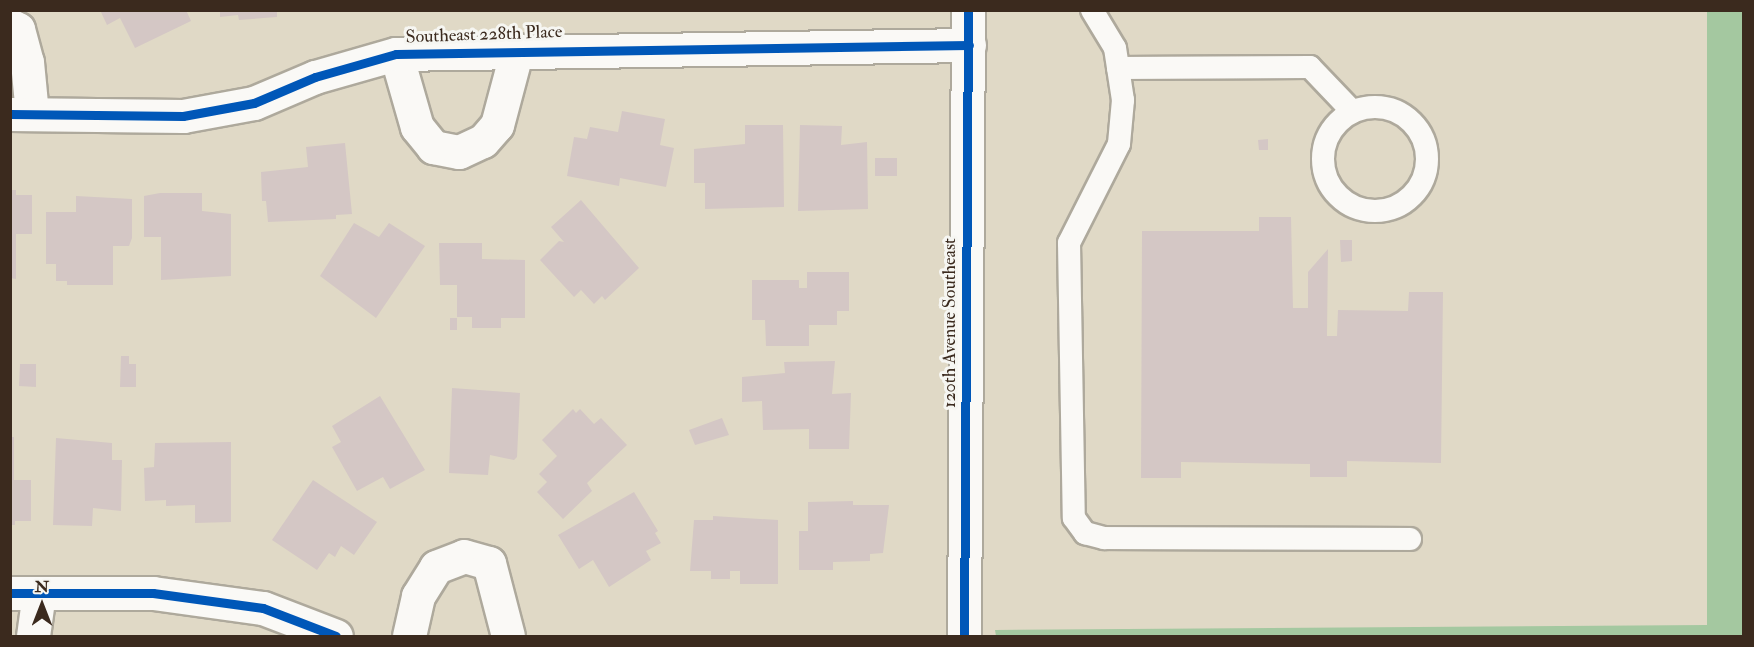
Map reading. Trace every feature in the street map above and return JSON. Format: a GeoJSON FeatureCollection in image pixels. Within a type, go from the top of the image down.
{"type":"FeatureCollection","features":[{"type":"Feature","properties":{"kind":"street","name":"120th Avenue Southeast"},"geometry":{"type":"LineString","coordinates":[[964,636],[968,10]]}},
{"type":"Feature","properties":{"kind":"street","name":"Southeast 228th Place"},"geometry":{"type":"LineString","coordinates":[[10,25],[18,29],[27,62],[21,114],[183,116],[254,103],[315,77],[396,54],[517,50],[969,45]]}},
{"type":"Feature","properties":{"kind":"street","name":"Southeast 228th Place"},"geometry":{"type":"LineString","coordinates":[[396,54],[417,127],[434,147],[459,152],[483,141],[497,125],[517,50]]}},
{"type":"Feature","properties":{"kind":"street"},"geometry":{"type":"LineString","coordinates":[[409,636],[418,596],[436,567],[464,556],[489,563],[508,636]]}},
{"type":"Feature","properties":{"kind":"street"},"geometry":{"type":"LineString","coordinates":[[33,636],[25,593],[153,593],[263,608],[336,636]]}},
{"type":"Feature","properties":{"kind":"lane"},"geometry":{"type":"LineString","coordinates":[[1092,10],[1116,48],[1123,100],[1119,144],[1069,243],[1074,518],[1085,532],[1104,538],[1410,539]]}},
{"type":"Feature","properties":{"kind":"lane"},"geometry":{"type":"LineString","coordinates":[[1118,68],[1310,67],[1353,112]]}},
{"type":"Feature","properties":{"kind":"lane"},"geometry":{"type":"LineString","coordinates":[[1370,107],[1388,108],[1418,128],[1426,144],[1428,161],[1424,179],[1415,194],[1401,205],[1384,211],[1366,211],[1337,196],[1328,183],[1323,166],[1326,142],[1340,121],[1353,112],[1370,107]]}},
{"type":"Feature","properties":{"kind":"green space"},"geometry":{"type":"Polygon","coordinates":[[[1707,11],[1743,11],[1743,636],[996,636],[995,630],[1707,625],[1707,11]]]}},
{"type":"Feature","properties":{"kind":"building"},"geometry":{"type":"Polygon","coordinates":[[[100,10],[186,10],[191,21],[135,48],[120,18],[107,25],[100,10]]]}},
{"type":"Feature","properties":{"kind":"building"},"geometry":{"type":"Polygon","coordinates":[[[220,10],[277,10],[277,17],[239,20],[238,15],[220,17],[220,10]]]}},
{"type":"Feature","properties":{"kind":"building"},"geometry":{"type":"Polygon","coordinates":[[[622,111],[665,119],[660,145],[674,148],[666,187],[620,178],[619,186],[567,176],[574,137],[587,139],[590,127],[618,132],[622,111]]]}},
{"type":"Feature","properties":{"kind":"building"},"geometry":{"type":"Polygon","coordinates":[[[745,125],[783,125],[784,207],[705,209],[705,183],[694,183],[694,149],[745,144],[745,125]]]}},
{"type":"Feature","properties":{"kind":"building"},"geometry":{"type":"Polygon","coordinates":[[[800,125],[842,126],[841,145],[867,142],[868,209],[798,211],[800,125]]]}},
{"type":"Feature","properties":{"kind":"building"},"geometry":{"type":"Polygon","coordinates":[[[1268,139],[1268,150],[1259,150],[1258,140],[1268,139]]]}},
{"type":"Feature","properties":{"kind":"building"},"geometry":{"type":"Polygon","coordinates":[[[345,143],[352,214],[336,215],[336,219],[268,222],[266,201],[262,201],[261,172],[308,167],[306,147],[345,143]]]}},
{"type":"Feature","properties":{"kind":"building"},"geometry":{"type":"Polygon","coordinates":[[[875,158],[897,158],[897,176],[875,176],[875,158]]]}},
{"type":"Feature","properties":{"kind":"building"},"geometry":{"type":"Polygon","coordinates":[[[10,190],[16,190],[16,195],[32,195],[32,234],[16,234],[16,279],[10,278],[10,190]]]}},
{"type":"Feature","properties":{"kind":"building"},"geometry":{"type":"Polygon","coordinates":[[[160,193],[202,193],[202,211],[231,214],[231,276],[161,280],[161,237],[144,237],[144,196],[160,193]]]}},
{"type":"Feature","properties":{"kind":"building"},"geometry":{"type":"Polygon","coordinates":[[[76,196],[132,199],[132,238],[129,246],[113,246],[113,285],[67,285],[67,281],[56,281],[56,264],[46,264],[46,212],[76,212],[76,196]]]}},
{"type":"Feature","properties":{"kind":"building"},"geometry":{"type":"Polygon","coordinates":[[[581,200],[639,268],[605,300],[602,296],[594,304],[581,290],[574,297],[540,260],[559,241],[564,242],[551,227],[581,200]]]}},
{"type":"Feature","properties":{"kind":"building"},"geometry":{"type":"Polygon","coordinates":[[[1259,217],[1291,217],[1293,308],[1308,308],[1308,272],[1328,249],[1327,336],[1337,336],[1338,310],[1408,311],[1409,292],[1443,292],[1441,463],[1347,461],[1347,477],[1310,477],[1310,464],[1181,462],[1181,478],[1141,478],[1142,231],[1259,231],[1259,217]]]}},
{"type":"Feature","properties":{"kind":"building"},"geometry":{"type":"Polygon","coordinates":[[[354,223],[379,237],[389,223],[425,246],[376,318],[320,276],[354,223]]]}},
{"type":"Feature","properties":{"kind":"building"},"geometry":{"type":"Polygon","coordinates":[[[1340,240],[1352,240],[1352,261],[1341,262],[1340,240]]]}},
{"type":"Feature","properties":{"kind":"building"},"geometry":{"type":"Polygon","coordinates":[[[439,243],[482,243],[482,259],[525,260],[525,318],[501,318],[501,328],[472,328],[472,317],[457,317],[457,285],[440,285],[439,243]]]}},
{"type":"Feature","properties":{"kind":"building"},"geometry":{"type":"Polygon","coordinates":[[[807,272],[849,272],[849,311],[837,311],[837,325],[809,325],[809,346],[766,346],[765,320],[752,320],[752,280],[799,280],[799,288],[807,288],[807,272]]]}},
{"type":"Feature","properties":{"kind":"building"},"geometry":{"type":"Polygon","coordinates":[[[450,318],[457,318],[457,330],[450,330],[450,318]]]}},
{"type":"Feature","properties":{"kind":"building"},"geometry":{"type":"Polygon","coordinates":[[[121,356],[129,356],[129,364],[136,364],[136,387],[120,387],[121,356]]]}},
{"type":"Feature","properties":{"kind":"building"},"geometry":{"type":"Polygon","coordinates":[[[835,361],[832,394],[851,393],[849,449],[809,449],[809,429],[763,430],[762,401],[742,402],[742,377],[785,373],[784,362],[835,361]]]}},
{"type":"Feature","properties":{"kind":"building"},"geometry":{"type":"Polygon","coordinates":[[[20,364],[36,364],[36,387],[19,386],[20,364]]]}},
{"type":"Feature","properties":{"kind":"building"},"geometry":{"type":"Polygon","coordinates":[[[452,388],[520,393],[517,457],[514,460],[490,455],[488,475],[449,473],[452,388]]]}},
{"type":"Feature","properties":{"kind":"building"},"geometry":{"type":"Polygon","coordinates":[[[380,396],[425,470],[390,489],[383,477],[357,491],[332,447],[341,442],[332,426],[380,396]]]}},
{"type":"Feature","properties":{"kind":"building"},"geometry":{"type":"Polygon","coordinates":[[[573,409],[576,413],[580,409],[594,424],[601,418],[627,445],[587,483],[592,491],[563,519],[537,492],[547,482],[539,474],[557,456],[542,440],[573,409]]]}},
{"type":"Feature","properties":{"kind":"building"},"geometry":{"type":"Polygon","coordinates":[[[722,418],[729,435],[695,445],[689,430],[722,418]]]}},
{"type":"Feature","properties":{"kind":"building"},"geometry":{"type":"Polygon","coordinates":[[[10,437],[14,437],[14,480],[31,480],[31,521],[15,521],[15,525],[10,525],[10,437]]]}},
{"type":"Feature","properties":{"kind":"building"},"geometry":{"type":"Polygon","coordinates":[[[56,438],[112,443],[112,460],[122,460],[121,511],[93,508],[92,526],[53,525],[56,438]]]}},
{"type":"Feature","properties":{"kind":"building"},"geometry":{"type":"Polygon","coordinates":[[[231,442],[231,522],[195,523],[195,505],[166,506],[166,500],[145,501],[144,468],[154,467],[155,443],[231,442]]]}},
{"type":"Feature","properties":{"kind":"building"},"geometry":{"type":"Polygon","coordinates":[[[313,480],[377,522],[354,555],[341,546],[335,557],[329,553],[317,570],[272,540],[313,480]]]}},
{"type":"Feature","properties":{"kind":"building"},"geometry":{"type":"Polygon","coordinates":[[[634,492],[658,531],[655,533],[661,543],[646,551],[651,560],[609,587],[593,560],[579,569],[558,535],[634,492]]]}},
{"type":"Feature","properties":{"kind":"building"},"geometry":{"type":"Polygon","coordinates":[[[853,501],[853,505],[889,505],[883,553],[870,554],[870,561],[833,562],[833,570],[799,570],[799,531],[808,531],[808,502],[853,501]]]}},
{"type":"Feature","properties":{"kind":"building"},"geometry":{"type":"Polygon","coordinates":[[[713,516],[778,520],[778,584],[740,584],[740,571],[730,571],[730,579],[711,579],[711,571],[690,571],[694,520],[713,520],[713,516]]]}},
{"type":"Feature","properties":{"kind":"cycle path"},"geometry":{"type":"LineString","coordinates":[[964,636],[968,10]]}},
{"type":"Feature","properties":{"kind":"cycle path"},"geometry":{"type":"LineString","coordinates":[[10,114],[183,116],[254,103],[315,77],[396,54],[969,45]]}},
{"type":"Feature","properties":{"kind":"cycle path"},"geometry":{"type":"LineString","coordinates":[[10,593],[153,593],[263,608],[336,636]]}}]}
